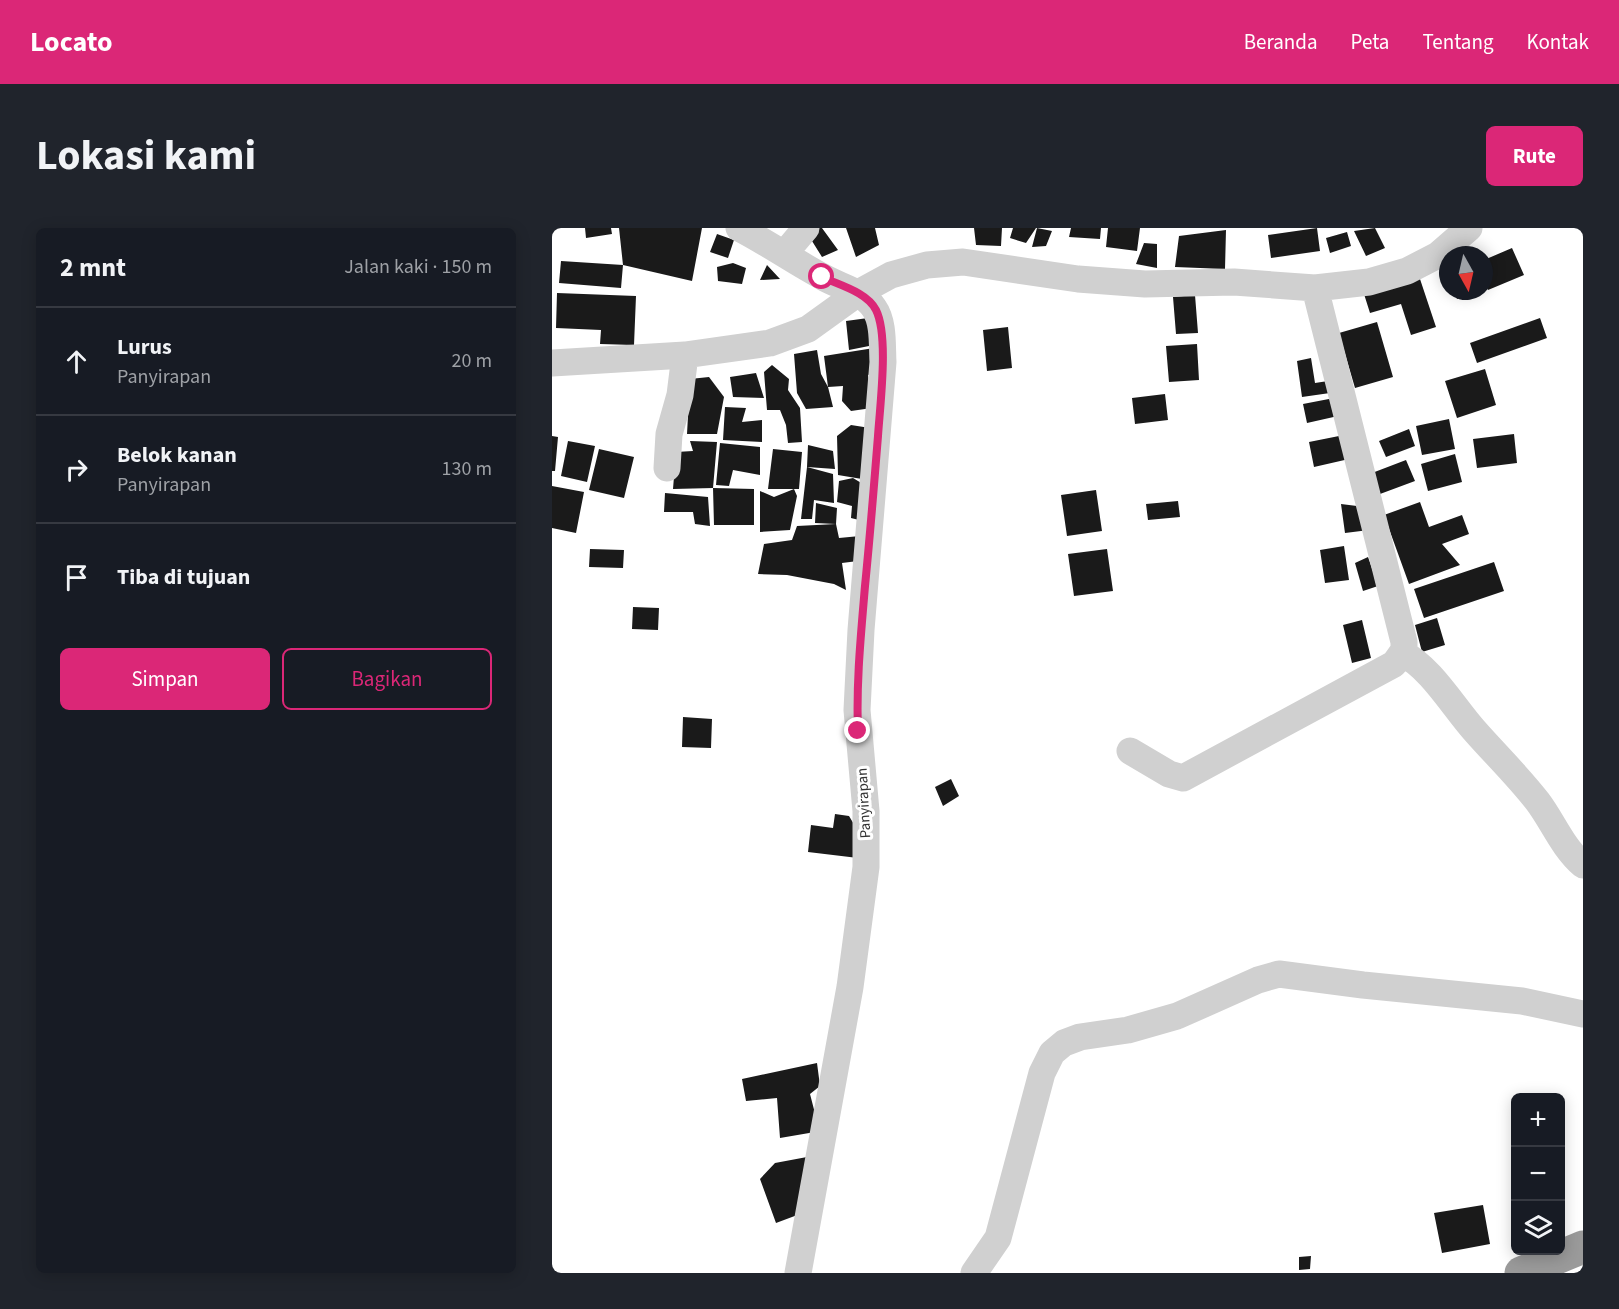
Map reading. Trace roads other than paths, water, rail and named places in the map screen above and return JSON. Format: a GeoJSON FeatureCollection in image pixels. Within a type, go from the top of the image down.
{"type":"FeatureCollection","features":[{"type":"Feature","properties":{"kind":"highway"},"geometry":{"type":"LineString","coordinates":[[1521,1273],[1583,1247]]}},
{"type":"Feature","properties":{"kind":"street","name":"Panyirapan"},"geometry":{"type":"LineString","coordinates":[[739,228],[785,253],[822,277],[858,293],[876,310],[880,325],[883,362],[858,692],[858,731],[866,811],[864,883],[850,987],[798,1273]]}},
{"type":"Feature","properties":{"kind":"street"},"geometry":{"type":"LineString","coordinates":[[785,253],[806,228]]}},
{"type":"Feature","properties":{"kind":"street"},"geometry":{"type":"LineString","coordinates":[[552,363],[685,356],[770,343],[808,329],[858,293],[891,275],[927,265],[963,262],[1078,279],[1134,284],[1234,282],[1315,288],[1369,282],[1407,271],[1438,255],[1469,228]]}},
{"type":"Feature","properties":{"kind":"street"},"geometry":{"type":"LineString","coordinates":[[1130,751],[1168,774],[1183,778],[1394,664],[1404,650],[1404,642],[1315,288]]}},
{"type":"Feature","properties":{"kind":"street"},"geometry":{"type":"LineString","coordinates":[[667,468],[669,434],[680,395],[685,356]]}},
{"type":"Feature","properties":{"kind":"street"},"geometry":{"type":"LineString","coordinates":[[1402,653],[1414,659],[1426,671],[1472,728],[1514,774],[1583,865]]}},
{"type":"Feature","properties":{"kind":"street"},"geometry":{"type":"LineString","coordinates":[[974,1273],[998,1238],[1042,1073],[1052,1053],[1064,1043],[1080,1037],[1128,1030],[1177,1016],[1258,980],[1279,974],[1522,1001],[1583,1014]]}}]}
